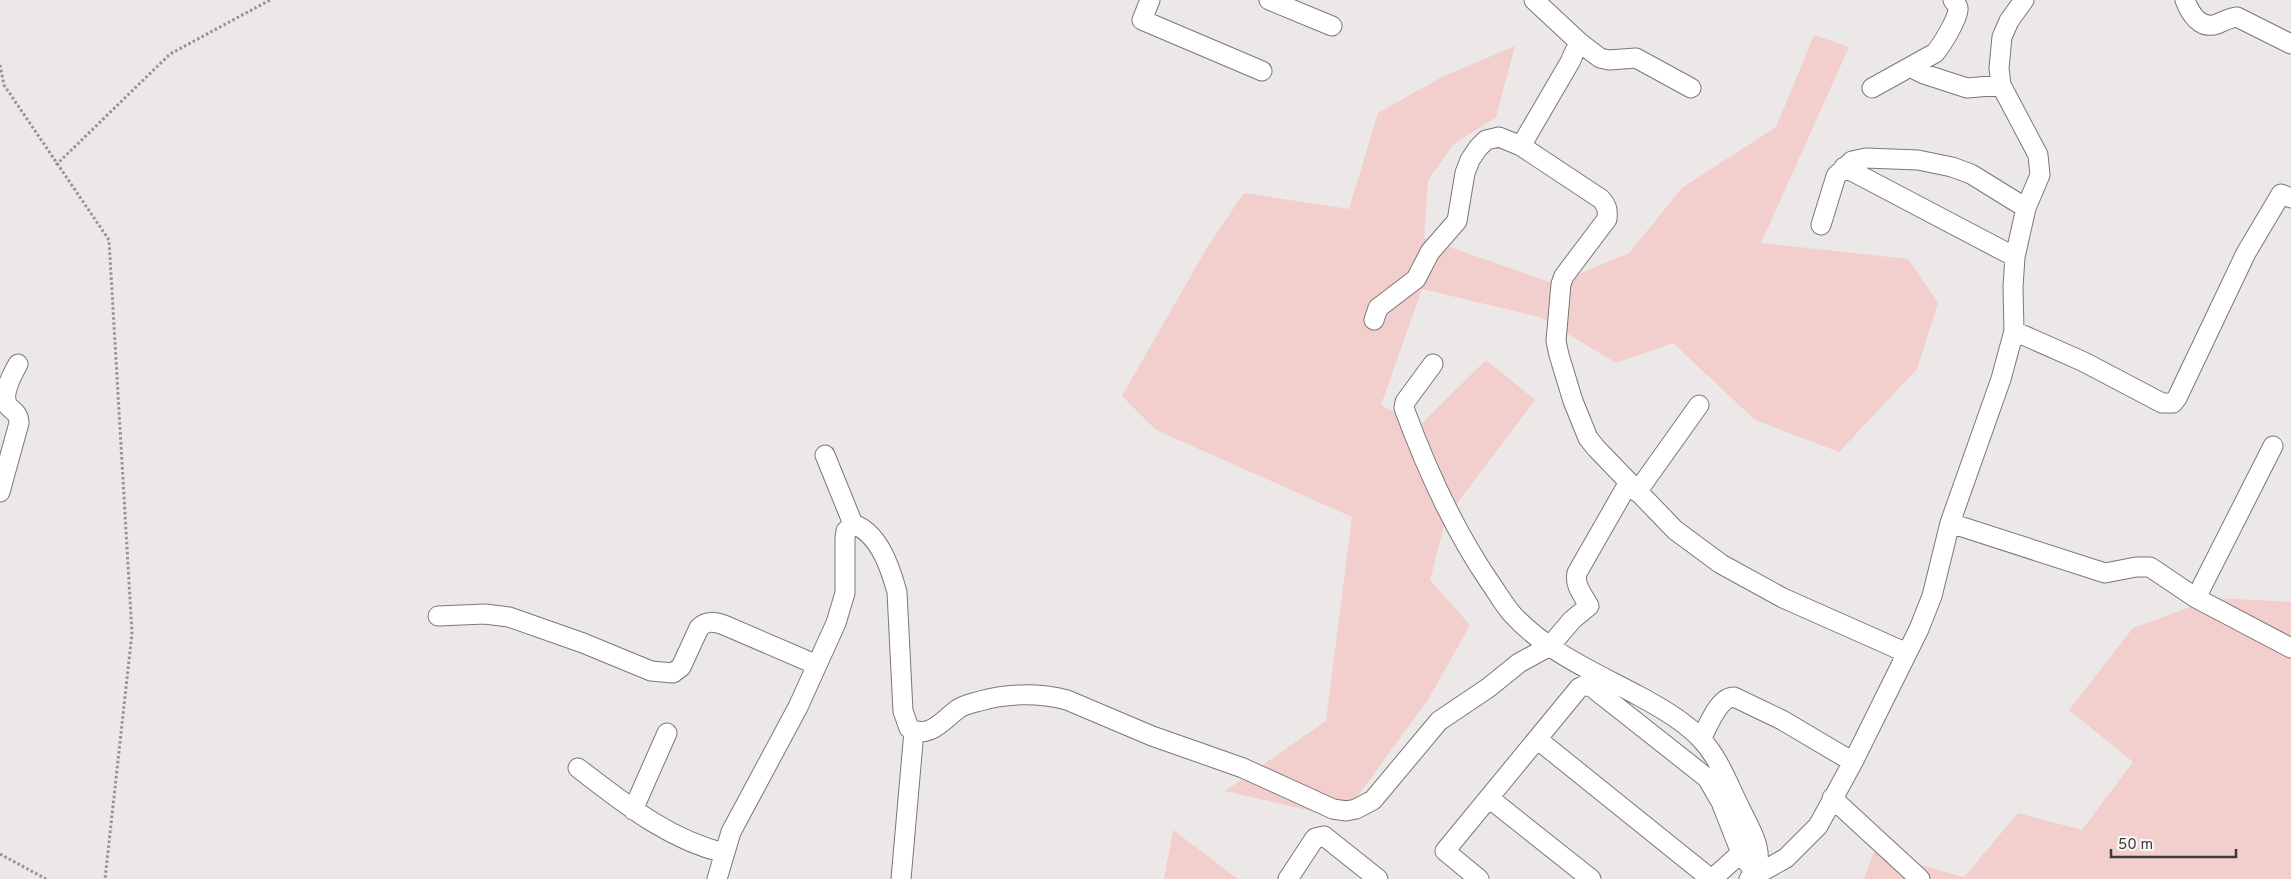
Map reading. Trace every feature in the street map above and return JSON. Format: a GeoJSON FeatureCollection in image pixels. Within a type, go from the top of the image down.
{"type":"FeatureCollection","features":[{"type":"Feature","properties":{"kind":"street"},"geometry":{"type":"LineString","coordinates":[[1150,0],[1142,20],[1262,71]]}},
{"type":"Feature","properties":{"kind":"street"},"geometry":{"type":"LineString","coordinates":[[1269,0],[1332,26]]}},
{"type":"Feature","properties":{"kind":"street"},"geometry":{"type":"LineString","coordinates":[[1534,0],[1579,42],[1600,58],[1636,58],[1691,88]]}},
{"type":"Feature","properties":{"kind":"street"},"geometry":{"type":"LineString","coordinates":[[1872,88],[1935,53],[1941,46],[1958,12],[1958,6],[1953,0]]}},
{"type":"Feature","properties":{"kind":"street"},"geometry":{"type":"LineString","coordinates":[[1754,878],[1786,858],[1818,826],[1853,762],[1907,653],[1932,596],[1950,523],[2001,379],[2014,331],[2013,286],[2015,256],[2026,208],[2040,175],[2038,155],[2001,85],[1999,68],[2002,37],[2009,21],[2024,0]]}},
{"type":"Feature","properties":{"kind":"street"},"geometry":{"type":"LineString","coordinates":[[2185,0],[2190,14],[2198,21],[2207,25],[2215,25],[2229,18],[2237,17],[2291,44]]}},
{"type":"Feature","properties":{"kind":"street"},"geometry":{"type":"LineString","coordinates":[[1521,146],[1570,62],[1579,42]]}},
{"type":"Feature","properties":{"kind":"street"},"geometry":{"type":"LineString","coordinates":[[1910,68],[1967,88],[2001,85]]}},
{"type":"Feature","properties":{"kind":"street"},"geometry":{"type":"LineString","coordinates":[[1374,320],[1378,308],[1416,279],[1430,252],[1457,221],[1465,173],[1470,160],[1478,148],[1486,140],[1499,137],[1521,146],[1601,199],[1606,206],[1607,219],[1562,280],[1556,341],[1573,401],[1588,438],[1633,487],[1687,540],[1752,582],[1783,598],[1907,653]]}},
{"type":"Feature","properties":{"kind":"street"},"geometry":{"type":"LineString","coordinates":[[1821,225],[1835,179],[1844,167],[1852,161],[1866,158],[1918,160],[1952,167],[1971,174],[2026,208]]}},
{"type":"Feature","properties":{"kind":"street"},"geometry":{"type":"LineString","coordinates":[[1844,167],[2015,256]]}},
{"type":"Feature","properties":{"kind":"street"},"geometry":{"type":"LineString","coordinates":[[2014,331],[2084,362],[2153,399],[2162,403],[2173,402],[2177,398],[2246,253],[2281,194],[2291,198]]}},
{"type":"Feature","properties":{"kind":"street"},"geometry":{"type":"LineString","coordinates":[[0,492],[20,424],[19,418],[6,404],[4,396],[6,384],[18,364]]}},
{"type":"Feature","properties":{"kind":"street"},"geometry":{"type":"LineString","coordinates":[[1433,364],[1405,402],[1404,408],[1438,491],[1468,550],[1511,613],[1550,646],[1658,706],[1701,739],[1716,760],[1750,827],[1760,853],[1754,878]]}},
{"type":"Feature","properties":{"kind":"street"},"geometry":{"type":"LineString","coordinates":[[825,456],[853,524],[863,528],[878,546],[894,582],[903,711],[909,728],[914,731],[926,732],[943,723],[959,708],[981,700],[1034,694],[1053,696],[1067,700],[1152,736],[1243,768],[1333,809],[1346,811],[1356,809],[1373,800],[1439,721],[1488,688],[1519,663],[1550,646],[1572,620],[1589,606],[1576,579],[1578,573],[1633,487],[1699,405]]}},
{"type":"Feature","properties":{"kind":"street"},"geometry":{"type":"LineString","coordinates":[[2196,598],[2273,446]]}},
{"type":"Feature","properties":{"kind":"street"},"geometry":{"type":"LineString","coordinates":[[1950,523],[2105,573],[2136,567],[2150,567],[2196,598],[2291,648]]}},
{"type":"Feature","properties":{"kind":"street"},"geometry":{"type":"LineString","coordinates":[[717,879],[731,832],[798,706],[836,624],[845,593],[844,538],[846,530],[853,524]]}},
{"type":"Feature","properties":{"kind":"street"},"geometry":{"type":"LineString","coordinates":[[438,616],[485,614],[509,617],[583,643],[651,671],[666,674],[677,672],[682,668],[699,628],[703,624],[711,622],[724,625],[817,665]]}},
{"type":"Feature","properties":{"kind":"street"},"geometry":{"type":"LineString","coordinates":[[1479,879],[1445,851],[1579,688],[1585,685],[1593,688],[1707,778],[1721,802],[1741,852],[1754,878]]}},
{"type":"Feature","properties":{"kind":"street"},"geometry":{"type":"LineString","coordinates":[[1701,739],[1722,703],[1728,697],[1734,696],[1782,720],[1853,762]]}},
{"type":"Feature","properties":{"kind":"street"},"geometry":{"type":"LineString","coordinates":[[901,879],[914,731]]}},
{"type":"Feature","properties":{"kind":"street"},"geometry":{"type":"LineString","coordinates":[[633,810],[668,733]]}},
{"type":"Feature","properties":{"kind":"street"},"geometry":{"type":"LineString","coordinates":[[1537,739],[1711,879],[1741,852]]}},
{"type":"Feature","properties":{"kind":"street"},"geometry":{"type":"LineString","coordinates":[[578,768],[633,810],[684,840],[724,853]]}},
{"type":"Feature","properties":{"kind":"street"},"geometry":{"type":"LineString","coordinates":[[1489,798],[1591,879]]}},
{"type":"Feature","properties":{"kind":"street"},"geometry":{"type":"LineString","coordinates":[[1832,798],[1920,879]]}},
{"type":"Feature","properties":{"kind":"street"},"geometry":{"type":"LineString","coordinates":[[1288,879],[1314,838],[1324,836],[1378,879]]}},
{"type":"Feature","properties":{"kind":"path"},"geometry":{"type":"LineString","coordinates":[[56,165],[170,54],[270,0]]}},
{"type":"Feature","properties":{"kind":"path"},"geometry":{"type":"LineString","coordinates":[[0,65],[4,85],[56,165],[109,240],[132,633],[105,879]]}},
{"type":"Feature","properties":{"kind":"path"},"geometry":{"type":"LineString","coordinates":[[0,854],[46,879]]}},
{"type":"Feature","properties":{"kind":"shaded area"},"geometry":{"type":"Polygon","coordinates":[[[1814,35],[1849,47],[1761,243],[1908,259],[1938,303],[1917,369],[1839,452],[1755,420],[1673,343],[1616,363],[1540,317],[1422,289],[1381,405],[1419,426],[1486,360],[1535,400],[1446,518],[1430,580],[1470,625],[1429,698],[1342,818],[1225,791],[1326,721],[1352,517],[1156,430],[1122,396],[1208,246],[1244,193],[1349,209],[1378,113],[1442,77],[1515,46],[1496,117],[1454,144],[1428,180],[1424,238],[1555,284],[1629,253],[1682,188],[1776,127],[1814,35]]]}},
{"type":"Feature","properties":{"kind":"shaded area"},"geometry":{"type":"Polygon","coordinates":[[[2215,598],[2291,602],[2291,879],[1864,879],[1874,852],[1964,877],[2018,813],[2082,830],[2133,762],[2069,710],[2133,628],[2215,598]]]}},
{"type":"Feature","properties":{"kind":"shaded area"},"geometry":{"type":"Polygon","coordinates":[[[1173,830],[1238,879],[1164,879],[1173,830]]]}}]}
